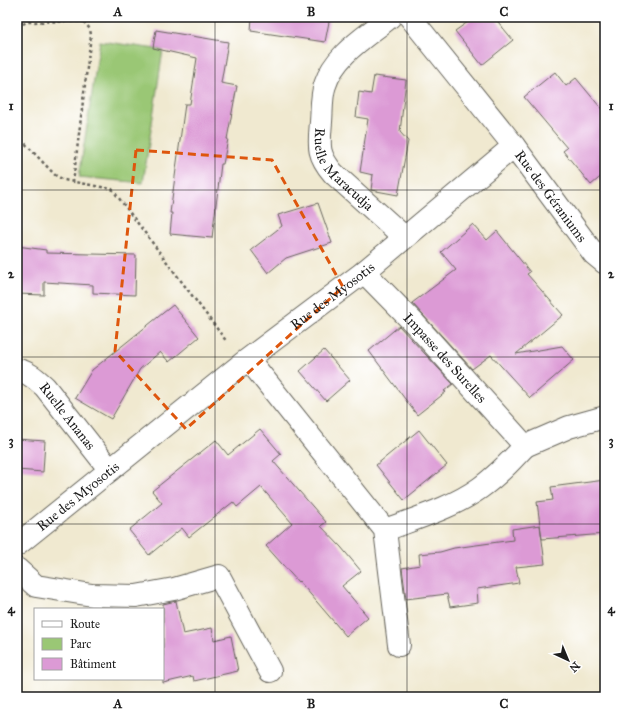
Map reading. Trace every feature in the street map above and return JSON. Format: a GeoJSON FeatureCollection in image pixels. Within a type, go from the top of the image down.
{"type":"FeatureCollection","features":[{"type":"Feature","properties":{"kind":"street","name":"Ruelle Maracudja"},"geometry":{"type":"LineString","coordinates":[[390,17],[349,50],[331,71],[324,87],[319,141],[320,154],[325,164],[333,174],[404,237]]}},
{"type":"Feature","properties":{"kind":"street"},"geometry":{"type":"LineString","coordinates":[[410,17],[514,146]]}},
{"type":"Feature","properties":{"kind":"street","name":"Rue des Myosotis"},"geometry":{"type":"LineString","coordinates":[[17,545],[246,362],[364,272],[514,146]]}},
{"type":"Feature","properties":{"kind":"street","name":"Rue des Géraniums"},"geometry":{"type":"LineString","coordinates":[[514,146],[594,254],[605,263]]}},
{"type":"Feature","properties":{"kind":"street","name":"Impasse des Surelles"},"geometry":{"type":"LineString","coordinates":[[364,272],[415,324],[525,446]]}},
{"type":"Feature","properties":{"kind":"street"},"geometry":{"type":"LineString","coordinates":[[246,362],[385,530],[399,645]]}},
{"type":"Feature","properties":{"kind":"street","name":"Ruelle Ananas"},"geometry":{"type":"LineString","coordinates":[[17,370],[27,374],[45,387],[110,470]]}},
{"type":"Feature","properties":{"kind":"street"},"geometry":{"type":"LineString","coordinates":[[385,530],[449,506],[479,489],[502,470],[525,446],[569,427],[605,417]]}},
{"type":"Feature","properties":{"kind":"street"},"geometry":{"type":"LineString","coordinates":[[17,569],[36,586],[92,595],[136,596],[174,589],[219,576],[270,671]]}},
{"type":"Feature","properties":{"kind":"path"},"geometry":{"type":"LineString","coordinates":[[17,26],[28,22],[83,21],[88,17]]}},
{"type":"Feature","properties":{"kind":"path"},"geometry":{"type":"LineString","coordinates":[[73,183],[91,35],[90,29],[83,21]]}},
{"type":"Feature","properties":{"kind":"path"},"geometry":{"type":"LineString","coordinates":[[17,135],[55,175],[73,183],[112,190],[246,362]]}},
{"type":"Feature","properties":{"kind":"highlighted area"},"geometry":{"type":"Polygon","coordinates":[[[136,150],[272,160],[343,287],[186,429],[115,351],[136,150]]]}},
{"type":"Feature","properties":{"kind":"green space"},"geometry":{"type":"Polygon","coordinates":[[[100,41],[163,50],[143,183],[79,177],[100,41]]]}},
{"type":"Feature","properties":{"kind":"building"},"geometry":{"type":"Polygon","coordinates":[[[252,17],[330,17],[325,42],[251,31],[252,17]]]}},
{"type":"Feature","properties":{"kind":"building"},"geometry":{"type":"Polygon","coordinates":[[[475,17],[494,17],[513,40],[482,65],[455,31],[475,17]]]}},
{"type":"Feature","properties":{"kind":"building"},"geometry":{"type":"Polygon","coordinates":[[[156,30],[228,42],[221,83],[237,86],[223,164],[221,164],[212,238],[170,234],[172,213],[170,213],[185,104],[190,104],[197,58],[153,48],[156,30]]]}},
{"type":"Feature","properties":{"kind":"building"},"geometry":{"type":"Polygon","coordinates":[[[555,72],[566,86],[576,78],[605,113],[605,173],[591,185],[563,151],[567,148],[524,97],[555,72]]]}},
{"type":"Feature","properties":{"kind":"building"},"geometry":{"type":"Polygon","coordinates":[[[374,76],[406,80],[400,132],[408,141],[398,195],[371,190],[373,175],[360,172],[368,119],[356,117],[359,92],[371,94],[374,76]]]}},
{"type":"Feature","properties":{"kind":"building"},"geometry":{"type":"Polygon","coordinates":[[[318,203],[332,243],[286,258],[268,273],[251,250],[282,226],[278,215],[318,203]]]}},
{"type":"Feature","properties":{"kind":"building"},"geometry":{"type":"Polygon","coordinates":[[[473,224],[487,240],[497,231],[530,272],[527,274],[563,315],[516,354],[562,346],[574,360],[530,398],[491,355],[472,369],[412,303],[456,270],[441,252],[473,224]]]}},
{"type":"Feature","properties":{"kind":"building"},"geometry":{"type":"Polygon","coordinates":[[[17,246],[46,250],[46,253],[136,255],[135,295],[93,293],[93,285],[44,282],[44,295],[17,294],[17,246]]]}},
{"type":"Feature","properties":{"kind":"building"},"geometry":{"type":"Polygon","coordinates":[[[173,305],[199,337],[169,362],[160,352],[140,369],[111,419],[75,398],[92,370],[173,305]]]}},
{"type":"Feature","properties":{"kind":"building"},"geometry":{"type":"Polygon","coordinates":[[[399,326],[453,384],[444,391],[446,392],[417,415],[369,351],[399,326]]]}},
{"type":"Feature","properties":{"kind":"building"},"geometry":{"type":"Polygon","coordinates":[[[324,350],[350,380],[326,401],[300,371],[324,350]]]}},
{"type":"Feature","properties":{"kind":"building"},"geometry":{"type":"Polygon","coordinates":[[[260,429],[281,454],[273,461],[326,522],[321,526],[361,571],[342,586],[368,617],[346,636],[299,581],[298,582],[266,546],[292,523],[261,487],[237,507],[233,502],[189,537],[182,528],[149,555],[129,530],[162,503],[152,491],[216,440],[228,455],[260,429]]]}},
{"type":"Feature","properties":{"kind":"building"},"geometry":{"type":"Polygon","coordinates":[[[419,430],[447,465],[404,500],[376,465],[419,430]]]}},
{"type":"Feature","properties":{"kind":"building"},"geometry":{"type":"Polygon","coordinates":[[[17,439],[45,441],[43,472],[17,470],[17,439]]]}},
{"type":"Feature","properties":{"kind":"building"},"geometry":{"type":"Polygon","coordinates":[[[605,480],[605,534],[542,539],[537,502],[553,500],[551,487],[605,480]]]}},
{"type":"Feature","properties":{"kind":"building"},"geometry":{"type":"Polygon","coordinates":[[[540,525],[545,564],[516,567],[519,583],[477,589],[478,603],[450,607],[447,594],[406,599],[402,568],[420,565],[419,554],[513,540],[512,529],[540,525]]]}},
{"type":"Feature","properties":{"kind":"building"},"geometry":{"type":"Polygon","coordinates":[[[176,601],[183,634],[212,628],[214,640],[231,636],[238,671],[194,681],[193,676],[163,683],[163,604],[176,601]]]}},
{"type":"Feature","properties":{"kind":"waterway"},"geometry":{"type":"LineString","coordinates":[[599,697],[605,694]]}}]}
